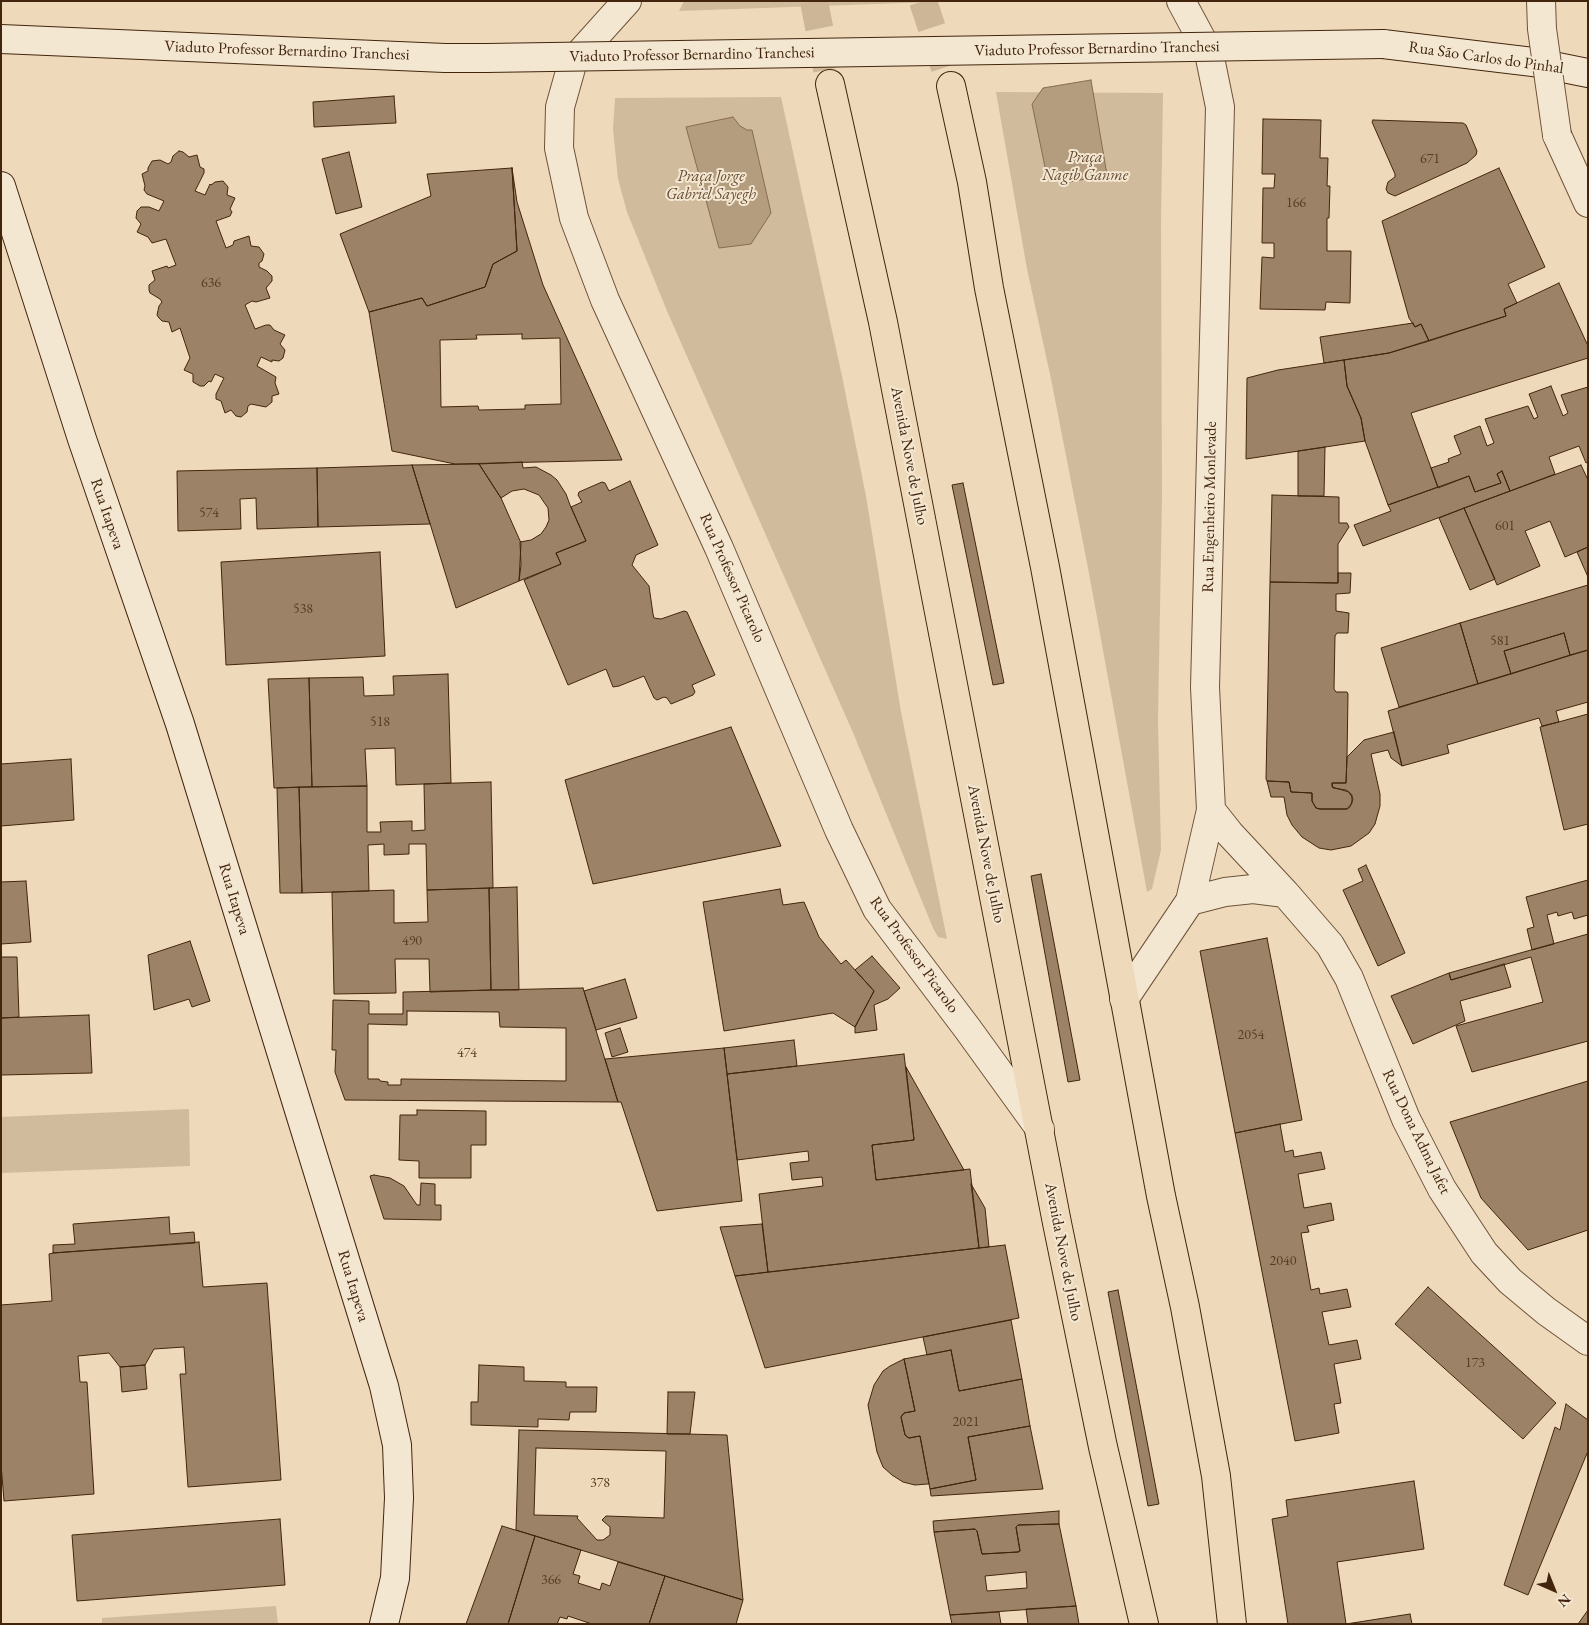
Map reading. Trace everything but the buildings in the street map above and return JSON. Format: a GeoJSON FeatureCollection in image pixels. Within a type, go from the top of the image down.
{"type":"FeatureCollection","features":[{"type":"Feature","properties":{"kind":"main road","name":"Avenida Nove de Julho"},"geometry":{"type":"LineString","coordinates":[[830,84],[883,322],[1103,1447],[1144,1624]]}},
{"type":"Feature","properties":{"kind":"main road"},"geometry":{"type":"LineString","coordinates":[[951,86],[972,182],[989,288],[1045,567],[1124,999],[1216,1476],[1232,1624]]}},
{"type":"Feature","properties":{"kind":"street","name":"Rua Professor Picarolo"},"geometry":{"type":"LineString","coordinates":[[627,1],[573,61],[560,107],[559,148],[574,218],[606,300],[723,557],[839,830],[878,910],[1040,1129]]}},
{"type":"Feature","properties":{"kind":"street","name":"Rua Engenheiro Monlevade"},"geometry":{"type":"LineString","coordinates":[[1124,999],[1190,901],[1211,810],[1205,687],[1220,107],[1209,53],[1181,1]]}},
{"type":"Feature","properties":{"kind":"street"},"geometry":{"type":"LineString","coordinates":[[1541,1],[1542,29],[1557,135],[1588,203]]}},
{"type":"Feature","properties":{"kind":"street","name":"Viaduto Professor Bernardino Tranchesi"},"geometry":{"type":"LineString","coordinates":[[1,39],[445,58],[1384,44]]}},
{"type":"Feature","properties":{"kind":"street","name":"Rua São Carlos do Pinhal"},"geometry":{"type":"LineString","coordinates":[[1384,44],[1533,62],[1588,73]]}},
{"type":"Feature","properties":{"kind":"street","name":"Rua Itapeva"},"geometry":{"type":"LineString","coordinates":[[1,186],[82,439],[180,724],[384,1386],[397,1445],[399,1498],[395,1578],[384,1624]]}},
{"type":"Feature","properties":{"kind":"street","name":"Rua Dona Adma Jafet"},"geometry":{"type":"LineString","coordinates":[[1211,810],[1230,834],[1285,892],[1330,944],[1349,978],[1406,1119],[1442,1189],[1484,1253],[1510,1281],[1546,1311],[1588,1341]]}},
{"type":"Feature","properties":{"kind":"street"},"geometry":{"type":"LineString","coordinates":[[1190,901],[1225,892],[1253,889],[1285,892]]}},
{"type":"Feature","properties":{"kind":"green space"},"geometry":{"type":"Polygon","coordinates":[[[684,1],[961,1],[679,11],[684,1]]]}},
{"type":"Feature","properties":{"kind":"green space","name":"Praça Nagib Ganme"},"geometry":{"type":"Polygon","coordinates":[[[996,92],[1163,93],[1161,222],[1162,497],[1158,721],[1161,850],[1152,889],[1147,892],[1088,568],[1051,379],[1027,269],[996,92]]]}},
{"type":"Feature","properties":{"kind":"green space","name":"Praça Jorge Gabriel Sayegh"},"geometry":{"type":"Polygon","coordinates":[[[781,97],[842,376],[866,496],[901,712],[947,939],[938,937],[933,928],[854,735],[667,311],[627,212],[618,179],[613,129],[615,98],[781,97]]]}},
{"type":"Feature","properties":{"kind":"green space"},"geometry":{"type":"Polygon","coordinates":[[[189,1109],[190,1166],[1,1173],[1,1117],[189,1109]]]}},
{"type":"Feature","properties":{"kind":"green space"},"geometry":{"type":"Polygon","coordinates":[[[276,1606],[278,1624],[102,1624],[102,1618],[276,1606]]]}},
{"type":"Feature","properties":{"kind":"shaded area"},"geometry":{"type":"Polygon","coordinates":[[[1091,80],[1107,175],[1064,183],[1045,167],[1032,104],[1043,88],[1091,80]]]}},
{"type":"Feature","properties":{"kind":"shaded area"},"geometry":{"type":"Polygon","coordinates":[[[733,117],[740,126],[747,130],[752,130],[771,213],[751,244],[719,248],[686,127],[733,117]]]}},
{"type":"Feature","properties":{"kind":"tunnel"},"geometry":{"type":"LineString","coordinates":[[814,1],[830,84]]}},
{"type":"Feature","properties":{"kind":"tunnel"},"geometry":{"type":"LineString","coordinates":[[923,1],[951,86]]}}]}
